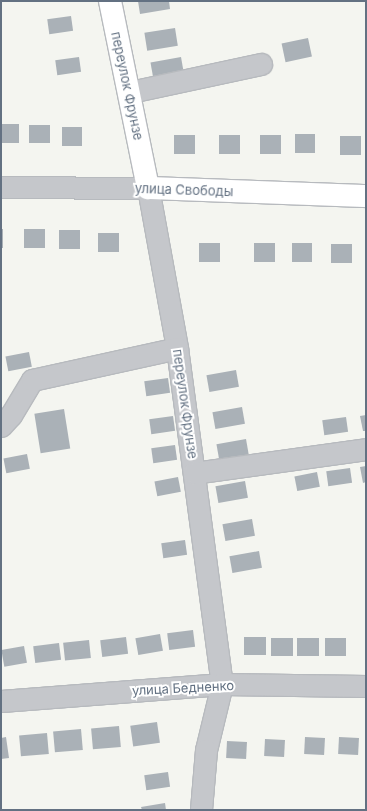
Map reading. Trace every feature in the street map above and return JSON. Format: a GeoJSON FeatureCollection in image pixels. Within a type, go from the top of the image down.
{"type":"FeatureCollection","features":[{"type":"Feature","properties":{"kind":"main road","name":"переулок Фрунзе"},"geometry":{"type":"LineString","coordinates":[[110,1],[130,92],[148,188]]}},
{"type":"Feature","properties":{"kind":"main road","name":"улица Свободы"},"geometry":{"type":"LineString","coordinates":[[148,188],[366,196]]}},
{"type":"Feature","properties":{"kind":"street"},"geometry":{"type":"LineString","coordinates":[[130,92],[261,64]]}},
{"type":"Feature","properties":{"kind":"street","name":"улица Свободы"},"geometry":{"type":"LineString","coordinates":[[1,187],[148,188]]}},
{"type":"Feature","properties":{"kind":"street","name":"переулок Фрунзе"},"geometry":{"type":"LineString","coordinates":[[148,188],[177,348],[222,684],[206,750],[201,810]]}},
{"type":"Feature","properties":{"kind":"street"},"geometry":{"type":"LineString","coordinates":[[1,426],[11,415],[32,380],[177,348]]}},
{"type":"Feature","properties":{"kind":"street"},"geometry":{"type":"LineString","coordinates":[[194,473],[366,449]]}},
{"type":"Feature","properties":{"kind":"street","name":"улица Бедненко"},"geometry":{"type":"LineString","coordinates":[[1,700],[222,684],[366,686]]}},
{"type":"Feature","properties":{"kind":"building"},"geometry":{"type":"Polygon","coordinates":[[[138,1],[169,1],[170,9],[140,14],[138,1]]]}},
{"type":"Feature","properties":{"kind":"building"},"geometry":{"type":"Polygon","coordinates":[[[71,16],[73,31],[49,34],[47,19],[71,16]]]}},
{"type":"Feature","properties":{"kind":"building"},"geometry":{"type":"Polygon","coordinates":[[[175,28],[178,46],[147,51],[144,33],[175,28]]]}},
{"type":"Feature","properties":{"kind":"building"},"geometry":{"type":"Polygon","coordinates":[[[308,38],[312,57],[286,62],[282,44],[308,38]]]}},
{"type":"Feature","properties":{"kind":"building"},"geometry":{"type":"Polygon","coordinates":[[[79,57],[81,72],[57,75],[55,60],[79,57]]]}},
{"type":"Feature","properties":{"kind":"building"},"geometry":{"type":"Polygon","coordinates":[[[181,57],[184,74],[153,79],[150,62],[181,57]]]}},
{"type":"Feature","properties":{"kind":"building"},"geometry":{"type":"Polygon","coordinates":[[[1,124],[19,124],[19,143],[1,143],[1,124]]]}},
{"type":"Feature","properties":{"kind":"building"},"geometry":{"type":"Polygon","coordinates":[[[29,125],[50,125],[50,143],[29,143],[29,125]]]}},
{"type":"Feature","properties":{"kind":"building"},"geometry":{"type":"Polygon","coordinates":[[[62,127],[82,127],[82,146],[62,146],[62,127]]]}},
{"type":"Feature","properties":{"kind":"building"},"geometry":{"type":"Polygon","coordinates":[[[295,134],[315,134],[315,153],[295,153],[295,134]]]}},
{"type":"Feature","properties":{"kind":"building"},"geometry":{"type":"Polygon","coordinates":[[[174,135],[195,135],[195,154],[174,154],[174,135]]]}},
{"type":"Feature","properties":{"kind":"building"},"geometry":{"type":"Polygon","coordinates":[[[219,135],[240,135],[240,154],[219,154],[219,135]]]}},
{"type":"Feature","properties":{"kind":"building"},"geometry":{"type":"Polygon","coordinates":[[[260,135],[281,135],[281,154],[260,154],[260,135]]]}},
{"type":"Feature","properties":{"kind":"building"},"geometry":{"type":"Polygon","coordinates":[[[340,136],[361,136],[361,155],[340,155],[340,136]]]}},
{"type":"Feature","properties":{"kind":"building"},"geometry":{"type":"Polygon","coordinates":[[[1,229],[3,229],[3,248],[1,248],[1,229]]]}},
{"type":"Feature","properties":{"kind":"building"},"geometry":{"type":"Polygon","coordinates":[[[24,229],[45,229],[45,248],[24,248],[24,229]]]}},
{"type":"Feature","properties":{"kind":"building"},"geometry":{"type":"Polygon","coordinates":[[[59,230],[80,230],[80,249],[59,249],[59,230]]]}},
{"type":"Feature","properties":{"kind":"building"},"geometry":{"type":"Polygon","coordinates":[[[98,233],[119,233],[119,252],[98,252],[98,233]]]}},
{"type":"Feature","properties":{"kind":"building"},"geometry":{"type":"Polygon","coordinates":[[[199,243],[220,243],[220,262],[199,262],[199,243]]]}},
{"type":"Feature","properties":{"kind":"building"},"geometry":{"type":"Polygon","coordinates":[[[254,243],[275,243],[275,262],[254,262],[254,243]]]}},
{"type":"Feature","properties":{"kind":"building"},"geometry":{"type":"Polygon","coordinates":[[[292,243],[312,243],[312,262],[292,262],[292,243]]]}},
{"type":"Feature","properties":{"kind":"building"},"geometry":{"type":"Polygon","coordinates":[[[331,244],[352,244],[352,263],[331,263],[331,244]]]}},
{"type":"Feature","properties":{"kind":"building"},"geometry":{"type":"Polygon","coordinates":[[[29,352],[32,367],[8,371],[5,357],[29,352]]]}},
{"type":"Feature","properties":{"kind":"building"},"geometry":{"type":"Polygon","coordinates":[[[236,370],[239,387],[209,392],[206,375],[236,370]]]}},
{"type":"Feature","properties":{"kind":"building"},"geometry":{"type":"Polygon","coordinates":[[[168,378],[170,393],[146,396],[144,381],[168,378]]]}},
{"type":"Feature","properties":{"kind":"building"},"geometry":{"type":"Polygon","coordinates":[[[242,407],[245,424],[215,429],[212,412],[242,407]]]}},
{"type":"Feature","properties":{"kind":"building"},"geometry":{"type":"Polygon","coordinates":[[[64,409],[70,449],[41,453],[34,414],[64,409]]]}},
{"type":"Feature","properties":{"kind":"building"},"geometry":{"type":"Polygon","coordinates":[[[366,415],[366,431],[363,431],[360,416],[366,415]]]}},
{"type":"Feature","properties":{"kind":"building"},"geometry":{"type":"Polygon","coordinates":[[[173,416],[175,431],[151,434],[149,419],[173,416]]]}},
{"type":"Feature","properties":{"kind":"building"},"geometry":{"type":"Polygon","coordinates":[[[346,417],[348,432],[324,435],[322,420],[346,417]]]}},
{"type":"Feature","properties":{"kind":"building"},"geometry":{"type":"Polygon","coordinates":[[[246,439],[249,456],[219,461],[216,444],[246,439]]]}},
{"type":"Feature","properties":{"kind":"building"},"geometry":{"type":"Polygon","coordinates":[[[175,445],[177,460],[153,463],[151,448],[175,445]]]}},
{"type":"Feature","properties":{"kind":"building"},"geometry":{"type":"Polygon","coordinates":[[[27,454],[30,469],[6,473],[3,459],[27,454]]]}},
{"type":"Feature","properties":{"kind":"building"},"geometry":{"type":"Polygon","coordinates":[[[366,466],[366,482],[363,483],[360,467],[366,466]]]}},
{"type":"Feature","properties":{"kind":"building"},"geometry":{"type":"Polygon","coordinates":[[[350,468],[352,483],[328,486],[326,471],[350,468]]]}},
{"type":"Feature","properties":{"kind":"building"},"geometry":{"type":"Polygon","coordinates":[[[317,472],[320,487],[297,491],[294,476],[317,472]]]}},
{"type":"Feature","properties":{"kind":"building"},"geometry":{"type":"Polygon","coordinates":[[[178,477],[181,492],[157,496],[154,482],[178,477]]]}},
{"type":"Feature","properties":{"kind":"building"},"geometry":{"type":"Polygon","coordinates":[[[245,481],[248,498],[218,503],[215,486],[245,481]]]}},
{"type":"Feature","properties":{"kind":"building"},"geometry":{"type":"Polygon","coordinates":[[[252,519],[255,536],[225,541],[222,524],[252,519]]]}},
{"type":"Feature","properties":{"kind":"building"},"geometry":{"type":"Polygon","coordinates":[[[185,540],[187,555],[163,558],[161,543],[185,540]]]}},
{"type":"Feature","properties":{"kind":"building"},"geometry":{"type":"Polygon","coordinates":[[[259,551],[262,568],[232,573],[229,556],[259,551]]]}},
{"type":"Feature","properties":{"kind":"building"},"geometry":{"type":"Polygon","coordinates":[[[193,630],[195,647],[169,650],[167,633],[193,630]]]}},
{"type":"Feature","properties":{"kind":"building"},"geometry":{"type":"Polygon","coordinates":[[[160,634],[163,651],[138,655],[135,638],[160,634]]]}},
{"type":"Feature","properties":{"kind":"building"},"geometry":{"type":"Polygon","coordinates":[[[126,637],[128,654],[102,657],[100,640],[126,637]]]}},
{"type":"Feature","properties":{"kind":"building"},"geometry":{"type":"Polygon","coordinates":[[[244,637],[266,637],[266,655],[244,655],[244,637]]]}},
{"type":"Feature","properties":{"kind":"building"},"geometry":{"type":"Polygon","coordinates":[[[271,638],[293,638],[293,656],[271,656],[271,638]]]}},
{"type":"Feature","properties":{"kind":"building"},"geometry":{"type":"Polygon","coordinates":[[[297,638],[319,638],[319,656],[297,656],[297,638]]]}},
{"type":"Feature","properties":{"kind":"building"},"geometry":{"type":"Polygon","coordinates":[[[325,638],[346,638],[346,656],[325,656],[325,638]]]}},
{"type":"Feature","properties":{"kind":"building"},"geometry":{"type":"Polygon","coordinates":[[[89,640],[91,658],[65,661],[63,643],[89,640]]]}},
{"type":"Feature","properties":{"kind":"building"},"geometry":{"type":"Polygon","coordinates":[[[59,643],[61,660],[35,663],[33,646],[59,643]]]}},
{"type":"Feature","properties":{"kind":"building"},"geometry":{"type":"Polygon","coordinates":[[[24,646],[27,663],[4,667],[1,650],[24,646]]]}},
{"type":"Feature","properties":{"kind":"building"},"geometry":{"type":"Polygon","coordinates":[[[157,722],[160,743],[133,747],[130,726],[157,722]]]}},
{"type":"Feature","properties":{"kind":"building"},"geometry":{"type":"Polygon","coordinates":[[[119,726],[121,747],[93,749],[91,728],[119,726]]]}},
{"type":"Feature","properties":{"kind":"building"},"geometry":{"type":"Polygon","coordinates":[[[81,729],[83,750],[55,752],[53,731],[81,729]]]}},
{"type":"Feature","properties":{"kind":"building"},"geometry":{"type":"Polygon","coordinates":[[[47,733],[49,754],[21,756],[19,735],[47,733]]]}},
{"type":"Feature","properties":{"kind":"building"},"geometry":{"type":"Polygon","coordinates":[[[6,737],[9,758],[1,759],[1,738],[6,737]]]}},
{"type":"Feature","properties":{"kind":"building"},"geometry":{"type":"Polygon","coordinates":[[[305,737],[325,738],[324,755],[304,754],[305,737]]]}},
{"type":"Feature","properties":{"kind":"building"},"geometry":{"type":"Polygon","coordinates":[[[339,737],[359,738],[358,755],[338,754],[339,737]]]}},
{"type":"Feature","properties":{"kind":"building"},"geometry":{"type":"Polygon","coordinates":[[[265,739],[285,740],[284,757],[264,756],[265,739]]]}},
{"type":"Feature","properties":{"kind":"building"},"geometry":{"type":"Polygon","coordinates":[[[227,741],[247,742],[246,759],[226,758],[227,741]]]}},
{"type":"Feature","properties":{"kind":"building"},"geometry":{"type":"Polygon","coordinates":[[[168,772],[170,787],[146,790],[144,775],[168,772]]]}},
{"type":"Feature","properties":{"kind":"building"},"geometry":{"type":"Polygon","coordinates":[[[165,803],[166,810],[142,810],[141,807],[165,803]]]}}]}
